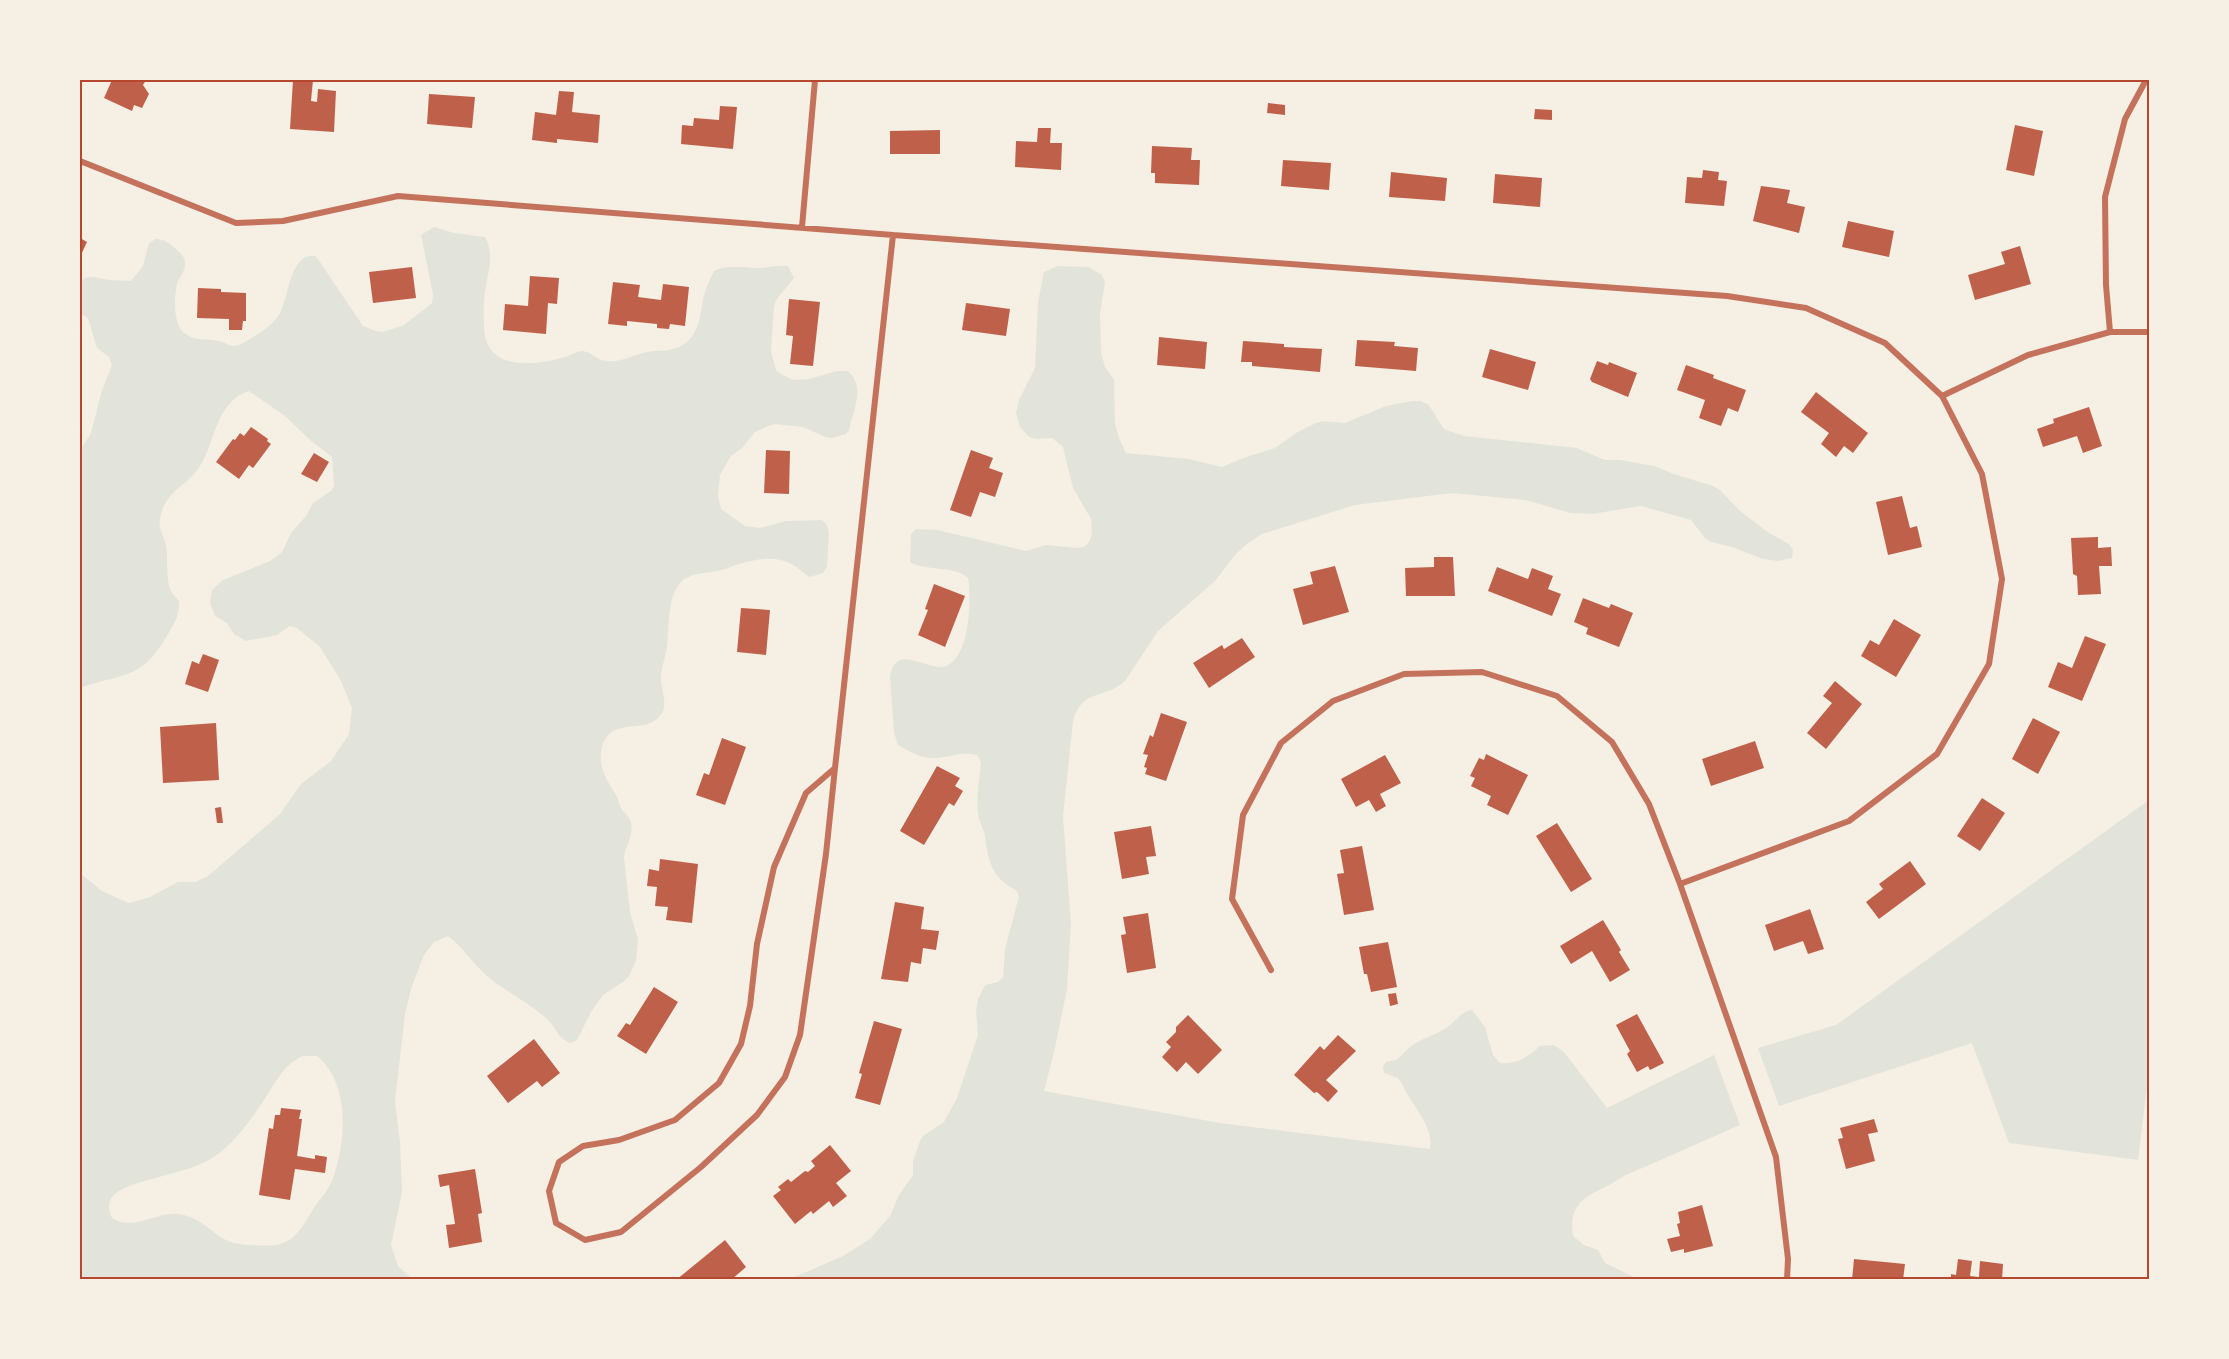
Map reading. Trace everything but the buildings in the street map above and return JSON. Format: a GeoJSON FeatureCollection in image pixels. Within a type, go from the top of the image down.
{"type":"FeatureCollection","features":[{"type":"Feature","properties":{"kind":"street"},"geometry":{"type":"LineString","coordinates":[[802,226],[814,80]]}},
{"type":"Feature","properties":{"kind":"street"},"geometry":{"type":"LineString","coordinates":[[2110,332],[2106,285],[2105,197],[2125,119],[2146,80]]}},
{"type":"Feature","properties":{"kind":"street"},"geometry":{"type":"LineString","coordinates":[[80,161],[236,223],[283,221],[398,196],[1727,296],[1806,308],[1885,343],[1942,396],[1982,474],[2002,579],[1989,664],[1937,754],[1849,821],[1680,884]]}},
{"type":"Feature","properties":{"kind":"street"},"geometry":{"type":"LineString","coordinates":[[835,768],[807,793],[774,867],[758,944],[750,1006],[741,1044],[719,1083],[675,1120],[619,1140],[583,1146],[559,1162],[549,1191],[556,1223],[585,1240],[621,1232],[702,1167],[757,1115],[785,1077],[800,1035],[826,854],[893,235]]}},
{"type":"Feature","properties":{"kind":"street"},"geometry":{"type":"LineString","coordinates":[[1942,396],[2028,355],[2110,332],[2150,332]]}},
{"type":"Feature","properties":{"kind":"street"},"geometry":{"type":"LineString","coordinates":[[1271,970],[1232,899],[1243,815],[1281,743],[1333,701],[1404,674],[1482,672],[1557,696],[1612,742],[1649,804],[1680,884],[1776,1157],[1788,1259],[1787,1280]]}},
{"type":"Feature","properties":{"kind":"shaded area"},"geometry":{"type":"Polygon","coordinates":[[[434,227],[454,233],[485,237],[490,255],[484,308],[486,340],[495,354],[503,359],[525,363],[548,361],[581,351],[602,360],[613,361],[647,352],[675,349],[692,337],[696,330],[706,289],[714,271],[731,267],[788,266],[794,278],[776,300],[774,307],[771,351],[776,370],[794,380],[809,379],[837,371],[848,371],[856,385],[857,392],[849,430],[846,434],[832,438],[803,427],[775,424],[755,432],[742,448],[731,456],[720,475],[718,496],[721,509],[745,526],[760,528],[786,521],[822,520],[827,525],[829,533],[827,567],[823,573],[810,577],[794,565],[783,561],[758,560],[720,571],[691,576],[676,588],[671,604],[667,648],[661,675],[663,711],[657,719],[648,724],[620,728],[611,732],[605,740],[601,753],[601,764],[605,775],[632,827],[624,857],[630,912],[638,940],[636,961],[629,976],[603,995],[591,1012],[577,1040],[571,1043],[563,1039],[548,1020],[487,976],[448,936],[434,942],[424,955],[412,986],[405,1014],[395,1101],[402,1192],[391,1245],[398,1266],[412,1279],[80,1279],[80,873],[102,891],[129,903],[150,897],[178,882],[195,882],[208,876],[280,814],[301,784],[331,761],[349,734],[352,708],[341,681],[320,647],[297,628],[290,626],[277,635],[246,641],[234,634],[227,623],[215,616],[210,603],[212,590],[223,580],[270,561],[282,552],[291,533],[306,516],[313,503],[331,491],[334,485],[332,457],[285,416],[249,391],[229,404],[222,414],[198,469],[170,496],[162,510],[160,526],[166,545],[168,582],[171,591],[179,601],[177,615],[167,636],[140,668],[80,690],[80,451],[91,433],[102,390],[112,365],[109,357],[97,348],[88,318],[80,313],[80,282],[91,277],[131,281],[143,266],[149,243],[156,239],[164,241],[179,252],[185,261],[175,295],[176,317],[180,329],[193,338],[219,341],[235,346],[248,340],[274,321],[283,306],[295,268],[300,261],[315,256],[363,326],[383,332],[404,325],[432,303],[433,295],[421,235],[434,227]],[[302,1056],[285,1069],[247,1124],[233,1141],[216,1155],[197,1166],[130,1186],[113,1196],[109,1204],[112,1218],[129,1223],[162,1215],[179,1214],[199,1222],[231,1242],[276,1245],[288,1241],[302,1228],[330,1185],[340,1149],[342,1115],[340,1098],[336,1082],[328,1068],[317,1056],[302,1056]]]}},
{"type":"Feature","properties":{"kind":"shaded area"},"geometry":{"type":"Polygon","coordinates":[[[1058,266],[1089,267],[1102,275],[1105,282],[1100,313],[1101,352],[1105,367],[1114,380],[1115,423],[1126,453],[1189,459],[1222,467],[1275,448],[1296,433],[1316,423],[1323,421],[1345,423],[1386,406],[1420,401],[1428,404],[1444,429],[1464,436],[1577,448],[1605,460],[1620,460],[1654,466],[1713,486],[1720,490],[1740,511],[1769,533],[1789,544],[1793,550],[1792,558],[1778,561],[1763,559],[1711,542],[1691,520],[1641,506],[1592,514],[1570,513],[1526,500],[1452,493],[1355,505],[1262,534],[1248,543],[1236,554],[1215,581],[1158,631],[1125,681],[1109,691],[1088,699],[1077,711],[1073,721],[1063,817],[1071,924],[1067,989],[1044,1091],[1220,1123],[1430,1149],[1429,1132],[1421,1115],[1398,1078],[1384,1073],[1383,1066],[1387,1061],[1398,1059],[1414,1044],[1444,1029],[1468,1011],[1472,1010],[1485,1027],[1493,1055],[1500,1063],[1517,1061],[1540,1046],[1554,1045],[1564,1052],[1607,1108],[1714,1055],[1740,1125],[1624,1176],[1586,1197],[1575,1212],[1572,1222],[1573,1236],[1584,1245],[1598,1250],[1605,1263],[1638,1279],[790,1279],[843,1256],[870,1239],[890,1216],[899,1195],[913,1175],[913,1161],[920,1141],[923,1136],[944,1122],[957,1098],[978,1035],[976,1012],[978,999],[985,985],[998,982],[1003,977],[1005,949],[1019,896],[1016,890],[1008,886],[996,874],[990,861],[978,814],[981,762],[977,755],[967,754],[937,758],[925,757],[898,745],[894,733],[890,677],[895,664],[902,660],[907,659],[939,667],[949,664],[963,645],[967,630],[970,600],[968,578],[956,571],[925,567],[910,562],[911,534],[916,529],[937,530],[1026,551],[1046,545],[1078,548],[1084,547],[1089,542],[1092,534],[1091,519],[1073,488],[1063,447],[1052,438],[1029,437],[1020,427],[1016,413],[1019,400],[1035,368],[1038,302],[1044,272],[1058,266]]]}},
{"type":"Feature","properties":{"kind":"shaded area"},"geometry":{"type":"Polygon","coordinates":[[[2149,800],[2150,1062],[2138,1160],[2009,1143],[1972,1043],[1779,1106],[1758,1048],[1836,1025],[2149,800]]]}}]}
